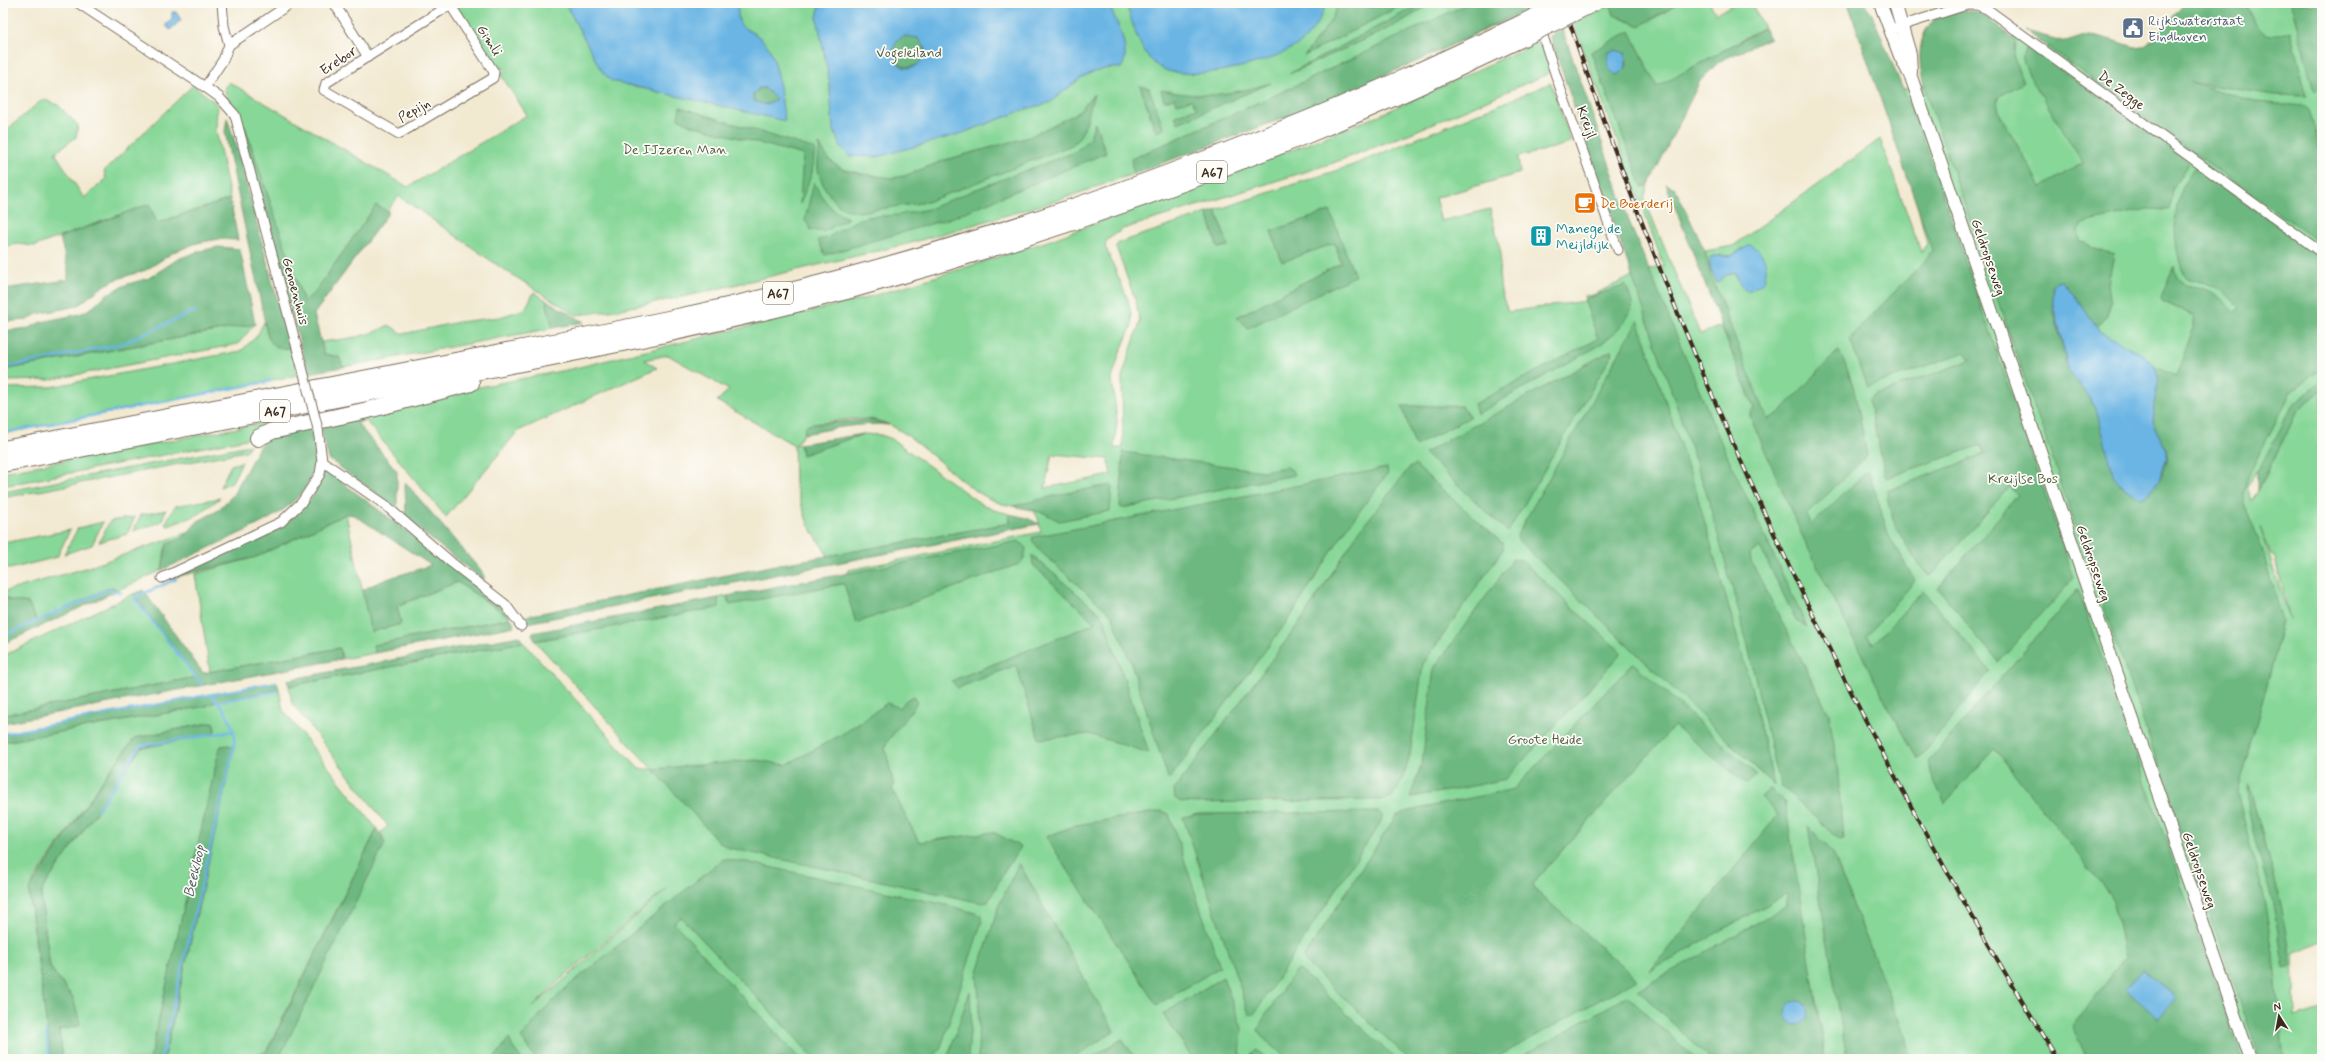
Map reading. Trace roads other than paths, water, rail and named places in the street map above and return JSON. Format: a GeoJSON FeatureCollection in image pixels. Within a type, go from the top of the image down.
{"type":"FeatureCollection","features":[{"type":"Feature","properties":{"kind":"highway","name":"A67"},"geometry":{"type":"LineString","coordinates":[[3,464],[546,358],[726,320],[853,289],[986,250],[1120,206],[1308,135],[1410,91],[1522,30],[1562,3]]}},
{"type":"Feature","properties":{"kind":"highway","name":"A67"},"geometry":{"type":"LineString","coordinates":[[3,449],[594,334],[714,309],[843,277],[979,237],[1113,193],[1282,130],[1522,30],[1594,3]]}},
{"type":"Feature","properties":{"kind":"highway","name":"A67"},"geometry":{"type":"LineString","coordinates":[[258,438],[272,430],[374,409],[499,376],[546,358]]}},
{"type":"Feature","properties":{"kind":"main road"},"geometry":{"type":"LineString","coordinates":[[1880,3],[1900,56],[1911,78]]}},
{"type":"Feature","properties":{"kind":"main road"},"geometry":{"type":"LineString","coordinates":[[1895,3],[1910,54],[1911,78]]}},
{"type":"Feature","properties":{"kind":"main road","name":"Geldropseweg"},"geometry":{"type":"LineString","coordinates":[[1911,78],[2250,1059]]}},
{"type":"Feature","properties":{"kind":"street","name":"Genoenhuis"},"geometry":{"type":"LineString","coordinates":[[78,3],[219,97],[234,115],[318,429],[322,461],[320,474],[302,502],[281,522],[162,578]]}},
{"type":"Feature","properties":{"kind":"street"},"geometry":{"type":"LineString","coordinates":[[222,3],[224,26],[229,45]]}},
{"type":"Feature","properties":{"kind":"street"},"geometry":{"type":"LineString","coordinates":[[205,87],[220,65],[229,45],[291,3]]}},
{"type":"Feature","properties":{"kind":"street","name":"Erebor"},"geometry":{"type":"LineString","coordinates":[[334,3],[368,57]]}},
{"type":"Feature","properties":{"kind":"street","name":"Kreijl"},"geometry":{"type":"LineString","coordinates":[[1532,3],[1556,76],[1618,250]]}},
{"type":"Feature","properties":{"kind":"street","name":"Erebor"},"geometry":{"type":"LineString","coordinates":[[323,87],[326,83],[450,4]]}},
{"type":"Feature","properties":{"kind":"street","name":"Gimli"},"geometry":{"type":"LineString","coordinates":[[450,4],[494,72]]}},
{"type":"Feature","properties":{"kind":"street","name":"De Zegge"},"geometry":{"type":"LineString","coordinates":[[1890,30],[1967,5],[1977,5],[1987,9],[2322,253]]}},
{"type":"Feature","properties":{"kind":"street","name":"Pepijn"},"geometry":{"type":"LineString","coordinates":[[323,87],[329,95],[398,134],[493,78],[494,72]]}},
{"type":"Feature","properties":{"kind":"street"},"geometry":{"type":"LineString","coordinates":[[322,461],[384,504],[452,563],[506,604],[521,626]]}},
{"type":"Feature","properties":{"kind":"water"},"geometry":{"type":"Polygon","coordinates":[[[565,3],[738,3],[738,14],[741,25],[766,44],[774,60],[785,121],[611,81],[601,70],[565,3]],[[759,88],[753,95],[754,101],[767,105],[776,99],[765,88],[759,88]]]}},
{"type":"Feature","properties":{"kind":"water"},"geometry":{"type":"Polygon","coordinates":[[[820,3],[1108,3],[1122,36],[1125,53],[1124,61],[1121,68],[1109,68],[1093,72],[1081,78],[1049,103],[1026,109],[960,134],[877,157],[850,156],[841,147],[833,128],[829,78],[817,18],[820,3]],[[905,36],[897,40],[893,51],[900,65],[908,68],[913,67],[923,58],[926,49],[918,38],[905,36]]]}},
{"type":"Feature","properties":{"kind":"water"},"geometry":{"type":"Polygon","coordinates":[[[1126,3],[1327,3],[1312,31],[1294,48],[1257,63],[1213,72],[1192,73],[1174,72],[1161,68],[1154,63],[1138,39],[1126,3]]]}},
{"type":"Feature","properties":{"kind":"water"},"geometry":{"type":"Polygon","coordinates":[[[172,12],[176,12],[181,20],[170,30],[166,26],[167,23],[172,20],[172,12]]]}},
{"type":"Feature","properties":{"kind":"water"},"geometry":{"type":"Polygon","coordinates":[[[1615,50],[1625,53],[1626,60],[1625,68],[1617,75],[1611,72],[1607,64],[1609,52],[1615,50]]]}},
{"type":"Feature","properties":{"kind":"water"},"geometry":{"type":"Polygon","coordinates":[[[1750,245],[1759,251],[1765,261],[1766,272],[1763,283],[1748,291],[1743,288],[1735,273],[1726,275],[1717,283],[1710,267],[1710,259],[1712,256],[1731,256],[1750,245]]]}},
{"type":"Feature","properties":{"kind":"water"},"geometry":{"type":"Polygon","coordinates":[[[2062,281],[2073,293],[2099,331],[2140,353],[2156,367],[2158,376],[2152,421],[2166,450],[2167,458],[2159,480],[2146,496],[2140,498],[2122,486],[2114,477],[2096,408],[2068,369],[2052,296],[2053,285],[2056,282],[2062,281]]]}},
{"type":"Feature","properties":{"kind":"water"},"geometry":{"type":"Polygon","coordinates":[[[2143,970],[2177,998],[2159,1019],[2125,989],[2143,970]]]}},
{"type":"Feature","properties":{"kind":"water"},"geometry":{"type":"Polygon","coordinates":[[[1797,1001],[1806,1004],[1809,1013],[1806,1022],[1797,1025],[1788,1022],[1785,1013],[1788,1004],[1797,1001]]]}},
{"type":"Feature","properties":{"kind":"waterway"},"geometry":{"type":"LineString","coordinates":[[3,368],[121,344],[195,311]]}},
{"type":"Feature","properties":{"kind":"waterway"},"geometry":{"type":"LineString","coordinates":[[3,433],[271,381]]}},
{"type":"Feature","properties":{"kind":"waterway","name":"Beekloop"},"geometry":{"type":"LineString","coordinates":[[176,579],[134,598],[202,685]]}},
{"type":"Feature","properties":{"kind":"waterway","name":"Beekloop"},"geometry":{"type":"LineString","coordinates":[[55,609],[57,612],[60,611],[110,589],[121,593]]}},
{"type":"Feature","properties":{"kind":"waterway"},"geometry":{"type":"LineString","coordinates":[[3,636],[57,612]]}},
{"type":"Feature","properties":{"kind":"waterway"},"geometry":{"type":"LineString","coordinates":[[3,734],[276,682]]}},
{"type":"Feature","properties":{"kind":"waterway"},"geometry":{"type":"LineString","coordinates":[[217,702],[277,691]]}},
{"type":"Feature","properties":{"kind":"waterway","name":"Beekloop"},"geometry":{"type":"LineString","coordinates":[[161,1059],[234,745],[233,730],[228,717],[210,694]]}},
{"type":"Feature","properties":{"kind":"waterway"},"geometry":{"type":"LineString","coordinates":[[98,810],[140,746],[234,731]]}},
{"type":"Feature","properties":{"kind":"waterway"},"geometry":{"type":"LineString","coordinates":[[46,1032],[49,1059]]}},
{"type":"Feature","properties":{"kind":"railway"},"geometry":{"type":"LineString","coordinates":[[1563,3],[1611,141],[1663,277],[1720,412],[1780,545],[1843,677],[1911,806],[1982,934],[2057,1059]]}},
{"type":"Feature","properties":{"kind":"place","name":"Rijkswaterstaat Eindhoven"},"geometry":{"type":"Point","coordinates":[2133,28]}},
{"type":"Feature","properties":{"kind":"place","name":"De Boerderij"},"geometry":{"type":"Point","coordinates":[1585,203]}},
{"type":"Feature","properties":{"kind":"place","name":"Manege de Meijldijk"},"geometry":{"type":"Point","coordinates":[1541,236]}},
{"type":"Feature","properties":{"kind":"park label","name":"Vogeleiland"},"geometry":{"type":"Point","coordinates":[909,52]}},
{"type":"Feature","properties":{"kind":"park label","name":"De IJzeren Man"},"geometry":{"type":"Point","coordinates":[675,149]}},
{"type":"Feature","properties":{"kind":"park label","name":"Kreijlse Bos"},"geometry":{"type":"Point","coordinates":[2023,478]}},
{"type":"Feature","properties":{"kind":"park label","name":"Groote Heide"},"geometry":{"type":"Point","coordinates":[1545,739]}}]}
